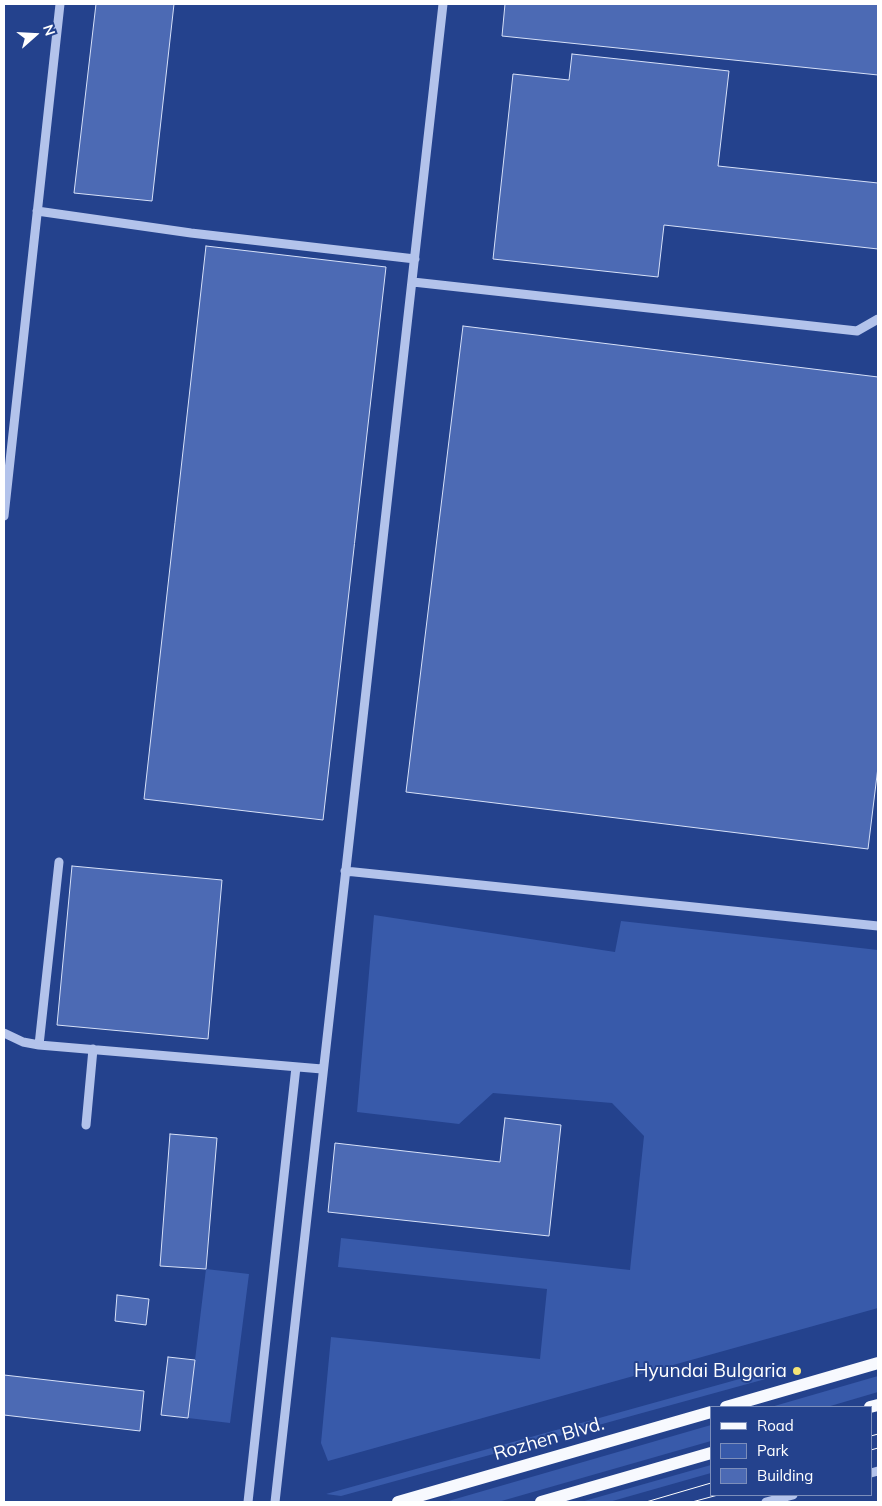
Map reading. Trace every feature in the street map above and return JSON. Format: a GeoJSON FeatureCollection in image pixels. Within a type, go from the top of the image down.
{"type":"FeatureCollection","features":[{"type":"Feature","properties":{"kind":"main road"},"geometry":{"type":"LineString","coordinates":[[729,1406],[878,1363]]}},
{"type":"Feature","properties":{"kind":"main road","name":"Rozhen Blvd."},"geometry":{"type":"LineString","coordinates":[[398,1502],[710,1412]]}},
{"type":"Feature","properties":{"kind":"main road"},"geometry":{"type":"LineString","coordinates":[[541,1502],[710,1453]]}},
{"type":"Feature","properties":{"kind":"lane"},"geometry":{"type":"LineString","coordinates":[[4,516],[60,4]]}},
{"type":"Feature","properties":{"kind":"lane"},"geometry":{"type":"LineString","coordinates":[[275,1502],[322,1069],[413,282],[443,4]]}},
{"type":"Feature","properties":{"kind":"lane"},"geometry":{"type":"LineString","coordinates":[[36,211],[192,233],[415,259]]}},
{"type":"Feature","properties":{"kind":"lane"},"geometry":{"type":"LineString","coordinates":[[413,282],[857,331],[878,319]]}},
{"type":"Feature","properties":{"kind":"lane"},"geometry":{"type":"LineString","coordinates":[[39,1045],[59,862]]}},
{"type":"Feature","properties":{"kind":"lane"},"geometry":{"type":"LineString","coordinates":[[345,871],[878,926]]}},
{"type":"Feature","properties":{"kind":"lane"},"geometry":{"type":"LineString","coordinates":[[4,1033],[24,1042],[39,1045],[322,1069]]}},
{"type":"Feature","properties":{"kind":"lane"},"geometry":{"type":"LineString","coordinates":[[86,1125],[93,1049]]}},
{"type":"Feature","properties":{"kind":"lane"},"geometry":{"type":"LineString","coordinates":[[248,1502],[296,1067]]}},
{"type":"Feature","properties":{"kind":"lane"},"geometry":{"type":"LineString","coordinates":[[766,1502],[789,1496]]}},
{"type":"Feature","properties":{"kind":"green space"},"geometry":{"type":"Polygon","coordinates":[[[374,915],[615,952],[621,921],[878,950],[878,1308],[328,1461],[321,1443],[331,1337],[540,1359],[547,1289],[338,1267],[341,1238],[630,1270],[644,1136],[612,1103],[493,1093],[459,1124],[357,1112],[374,915]]]}},
{"type":"Feature","properties":{"kind":"green space"},"geometry":{"type":"Polygon","coordinates":[[[206,1269],[249,1274],[230,1423],[188,1418],[206,1269]]]}},
{"type":"Feature","properties":{"kind":"green space"},"geometry":{"type":"Polygon","coordinates":[[[779,1368],[780,1375],[341,1496],[326,1494],[779,1368]]]}},
{"type":"Feature","properties":{"kind":"green space"},"geometry":{"type":"Polygon","coordinates":[[[878,1376],[878,1392],[830,1406],[774,1406],[878,1376]]]}},
{"type":"Feature","properties":{"kind":"green space"},"geometry":{"type":"Polygon","coordinates":[[[710,1425],[710,1441],[498,1502],[445,1502],[710,1425]]]}},
{"type":"Feature","properties":{"kind":"green space"},"geometry":{"type":"Polygon","coordinates":[[[710,1465],[710,1473],[609,1502],[581,1502],[710,1465]]]}},
{"type":"Feature","properties":{"kind":"building"},"geometry":{"type":"Polygon","coordinates":[[[96,4],[174,4],[152,201],[74,193],[96,4]]]}},
{"type":"Feature","properties":{"kind":"building"},"geometry":{"type":"Polygon","coordinates":[[[505,4],[878,4],[878,75],[502,36],[505,4]]]}},
{"type":"Feature","properties":{"kind":"building"},"geometry":{"type":"Polygon","coordinates":[[[572,54],[729,71],[718,166],[878,183],[878,249],[664,225],[658,277],[493,259],[513,74],[569,80],[572,54]]]}},
{"type":"Feature","properties":{"kind":"building"},"geometry":{"type":"Polygon","coordinates":[[[206,246],[386,267],[323,820],[144,799],[206,246]]]}},
{"type":"Feature","properties":{"kind":"building"},"geometry":{"type":"Polygon","coordinates":[[[463,326],[878,377],[878,767],[868,849],[406,792],[463,326]]]}},
{"type":"Feature","properties":{"kind":"building"},"geometry":{"type":"Polygon","coordinates":[[[72,866],[222,880],[208,1039],[57,1025],[72,866]]]}},
{"type":"Feature","properties":{"kind":"building"},"geometry":{"type":"Polygon","coordinates":[[[505,1118],[561,1125],[549,1236],[328,1212],[335,1143],[500,1162],[505,1118]]]}},
{"type":"Feature","properties":{"kind":"building"},"geometry":{"type":"Polygon","coordinates":[[[170,1134],[217,1138],[206,1269],[160,1266],[170,1134]]]}},
{"type":"Feature","properties":{"kind":"building"},"geometry":{"type":"Polygon","coordinates":[[[117,1295],[149,1299],[146,1325],[115,1321],[117,1295]]]}},
{"type":"Feature","properties":{"kind":"building"},"geometry":{"type":"Polygon","coordinates":[[[168,1357],[195,1360],[188,1418],[161,1415],[168,1357]]]}},
{"type":"Feature","properties":{"kind":"building"},"geometry":{"type":"Polygon","coordinates":[[[4,1375],[144,1391],[140,1431],[4,1415],[4,1375]]]}},
{"type":"Feature","properties":{"kind":"tram line"},"geometry":{"type":"LineString","coordinates":[[872,1436],[878,1434]]}},
{"type":"Feature","properties":{"kind":"tram line"},"geometry":{"type":"LineString","coordinates":[[872,1450],[878,1448]]}},
{"type":"Feature","properties":{"kind":"tram line"},"geometry":{"type":"LineString","coordinates":[[646,1502],[710,1483]]}},
{"type":"Feature","properties":{"kind":"tram line"},"geometry":{"type":"LineString","coordinates":[[692,1502],[714,1496]]}},
{"type":"Feature","properties":{"kind":"place","name":"Hyundai Bulgaria"},"geometry":{"type":"Point","coordinates":[797,1371]}}]}
